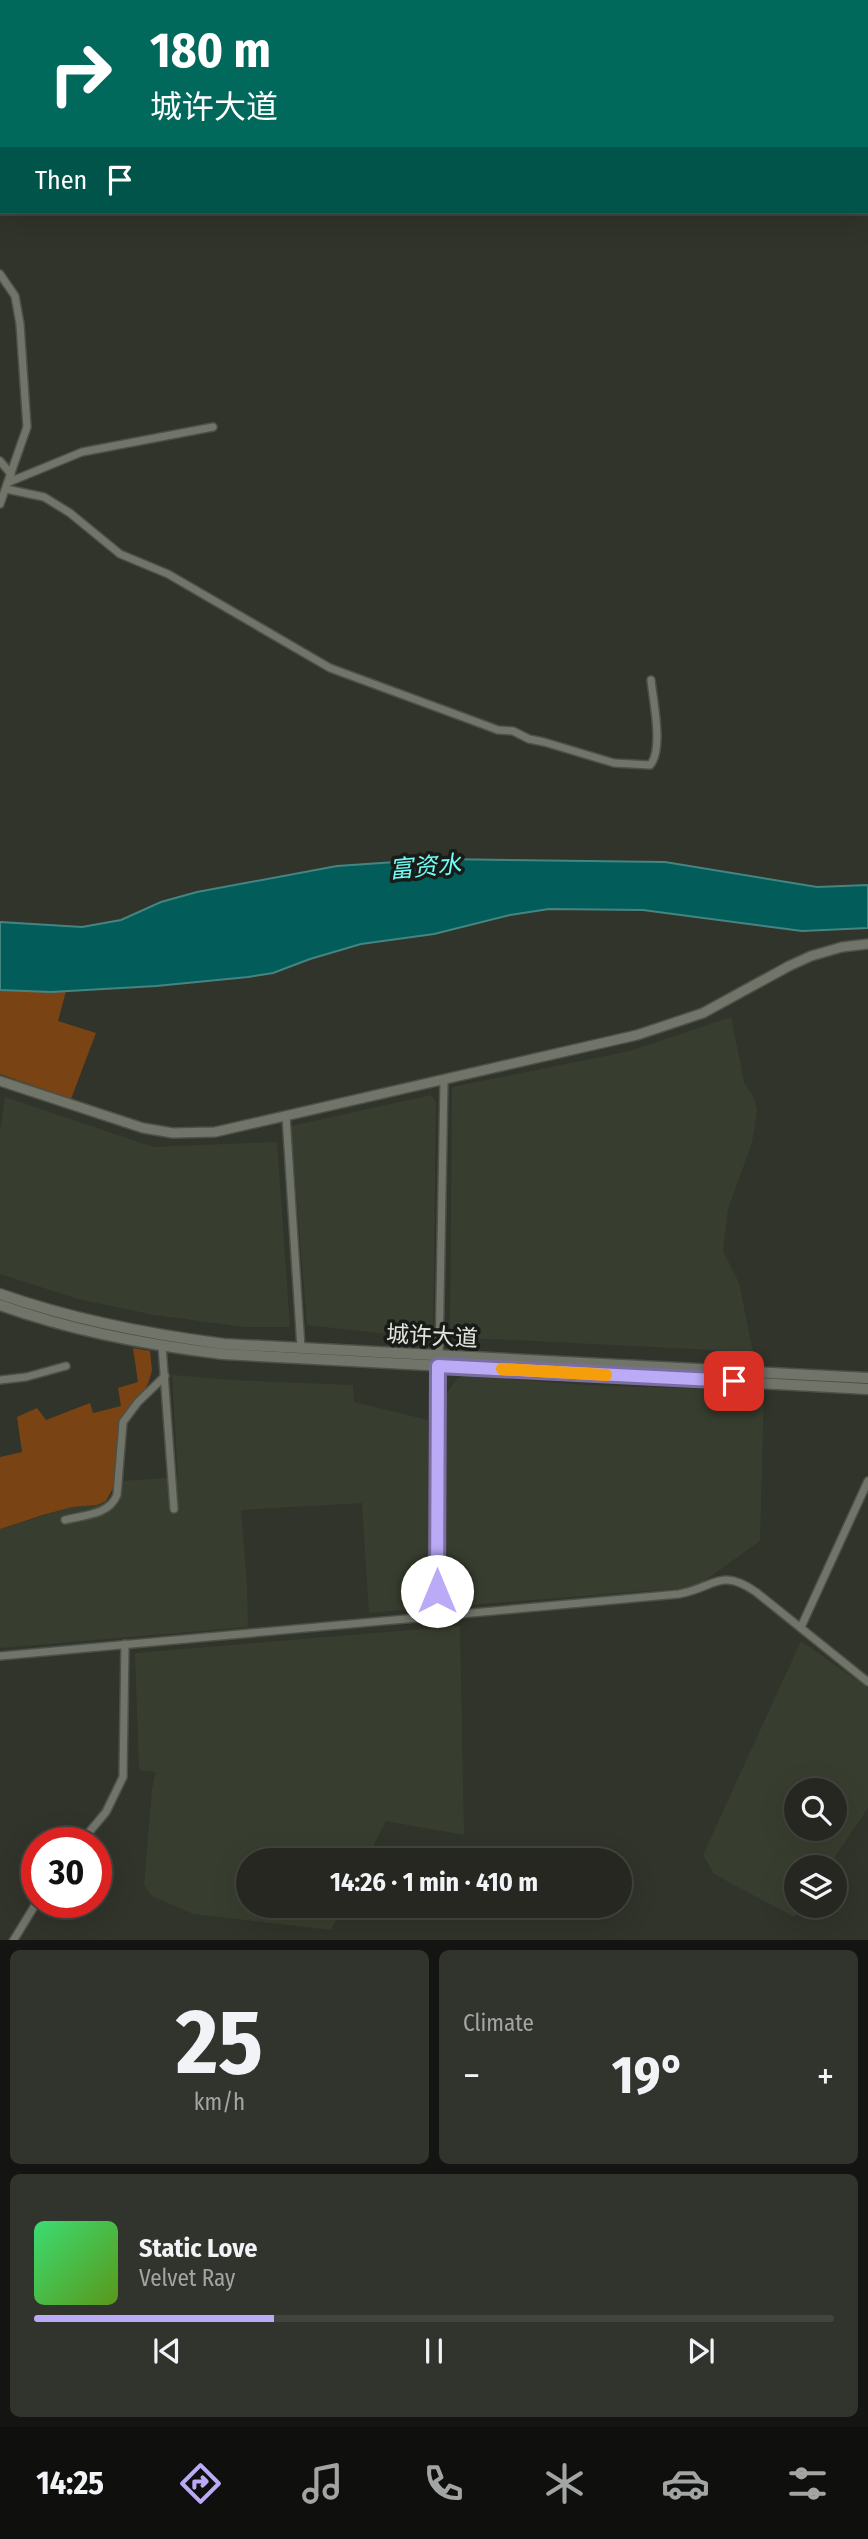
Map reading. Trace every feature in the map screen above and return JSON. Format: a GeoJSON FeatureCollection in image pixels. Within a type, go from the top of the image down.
{"type":"FeatureCollection","features":[{"type":"Feature","properties":{"kind":"main road","name":"城许大道"},"geometry":{"type":"LineString","coordinates":[[0,1294],[74,1317],[156,1334],[224,1344],[868,1389]]}},
{"type":"Feature","properties":{"kind":"main road","name":"城许大道"},"geometry":{"type":"LineString","coordinates":[[0,1305],[71,1327],[162,1346],[223,1354],[868,1378]]}},
{"type":"Feature","properties":{"kind":"street"},"geometry":{"type":"LineString","coordinates":[[0,274],[15,296],[26,393],[27,427],[0,503]]}},
{"type":"Feature","properties":{"kind":"street"},"geometry":{"type":"LineString","coordinates":[[9,482],[82,453],[213,427]]}},
{"type":"Feature","properties":{"kind":"street"},"geometry":{"type":"LineString","coordinates":[[0,461],[9,482],[44,497],[70,513],[120,554],[168,574],[330,668],[498,730],[519,733],[529,739],[544,741],[614,763],[650,765],[656,757],[657,743],[651,680]]}},
{"type":"Feature","properties":{"kind":"street"},"geometry":{"type":"LineString","coordinates":[[0,1081],[126,1124],[173,1133],[215,1132],[610,1043],[664,1027],[716,1007],[811,956],[842,947],[868,944]]}},
{"type":"Feature","properties":{"kind":"street"},"geometry":{"type":"LineString","coordinates":[[437,1616],[438,1361],[444,1080]]}},
{"type":"Feature","properties":{"kind":"street"},"geometry":{"type":"LineString","coordinates":[[286,1116],[301,1348]]}},
{"type":"Feature","properties":{"kind":"street"},"geometry":{"type":"LineString","coordinates":[[162,1346],[174,1509]]}},
{"type":"Feature","properties":{"kind":"street"},"geometry":{"type":"LineString","coordinates":[[0,1380],[26,1377],[66,1366]]}},
{"type":"Feature","properties":{"kind":"street"},"geometry":{"type":"LineString","coordinates":[[65,1520],[106,1510],[114,1503],[123,1422],[138,1402],[164,1376]]}},
{"type":"Feature","properties":{"kind":"street"},"geometry":{"type":"LineString","coordinates":[[801,1627],[868,1481]]}},
{"type":"Feature","properties":{"kind":"street"},"geometry":{"type":"LineString","coordinates":[[0,1656],[679,1594],[693,1591],[716,1580],[728,1579],[746,1585],[868,1682]]}},
{"type":"Feature","properties":{"kind":"street"},"geometry":{"type":"LineString","coordinates":[[93,1827],[106,1812],[123,1777],[125,1644]]}},
{"type":"Feature","properties":{"kind":"street"},"geometry":{"type":"LineString","coordinates":[[14,1940],[27,1918]]}},
{"type":"Feature","properties":{"kind":"shaded area"},"geometry":{"type":"Polygon","coordinates":[[[0,990],[66,991],[58,1021],[96,1033],[71,1099],[0,1074],[0,990]]]}},
{"type":"Feature","properties":{"kind":"shaded area"},"geometry":{"type":"Polygon","coordinates":[[[731,1017],[744,1082],[757,1109],[752,1143],[728,1209],[723,1251],[739,1283],[753,1352],[450,1337],[452,1087],[630,1051],[731,1017]]]}},
{"type":"Feature","properties":{"kind":"shaded area"},"geometry":{"type":"Polygon","coordinates":[[[431,1095],[436,1102],[433,1339],[307,1325],[291,1126],[431,1095]]]}},
{"type":"Feature","properties":{"kind":"shaded area"},"geometry":{"type":"Polygon","coordinates":[[[5,1097],[153,1147],[277,1142],[290,1327],[245,1327],[154,1315],[78,1299],[0,1274],[0,1132],[5,1097]]]}},
{"type":"Feature","properties":{"kind":"shaded area"},"geometry":{"type":"Polygon","coordinates":[[[133,1348],[150,1351],[152,1370],[143,1394],[124,1414],[119,1424],[113,1488],[106,1501],[97,1505],[72,1507],[0,1529],[0,1457],[22,1452],[17,1417],[37,1408],[46,1420],[90,1403],[93,1413],[121,1406],[118,1388],[138,1382],[133,1348]]]}},
{"type":"Feature","properties":{"kind":"shaded area"},"geometry":{"type":"Polygon","coordinates":[[[172,1375],[353,1385],[354,1402],[428,1420],[430,1597],[420,1608],[369,1613],[362,1503],[241,1510],[248,1627],[0,1648],[0,1529],[72,1507],[97,1505],[106,1501],[119,1505],[122,1481],[178,1477],[172,1375]]]}},
{"type":"Feature","properties":{"kind":"shaded area"},"geometry":{"type":"Polygon","coordinates":[[[463,1376],[588,1385],[764,1391],[760,1541],[696,1587],[456,1606],[443,1595],[444,1397],[456,1380],[463,1376]]]}},
{"type":"Feature","properties":{"kind":"shaded area"},"geometry":{"type":"Polygon","coordinates":[[[460,1626],[464,1835],[386,1821],[372,1848],[236,1848],[236,1918],[337,1918],[331,1930],[193,1914],[152,1896],[144,1885],[152,1789],[156,1772],[139,1770],[135,1653],[460,1626]]]}},
{"type":"Feature","properties":{"kind":"shaded area"},"geometry":{"type":"Polygon","coordinates":[[[801,1641],[868,1688],[868,1808],[847,1839],[847,1778],[784,1778],[784,1841],[846,1841],[836,1855],[784,1855],[784,1912],[714,1874],[703,1855],[801,1641]]]}},
{"type":"Feature","properties":{"kind":"water","name":"富资水"},"geometry":{"type":"Polygon","coordinates":[[[440,859],[665,862],[817,887],[868,885],[868,928],[802,931],[643,910],[549,909],[510,915],[434,934],[361,944],[273,973],[248,977],[51,992],[0,990],[0,922],[82,927],[121,920],[161,902],[197,892],[337,866],[440,859]]]}},
{"type":"Feature","properties":{"kind":"slow traffic"},"geometry":{"type":"LineString","coordinates":[[502,1369],[606,1375]]}},
{"type":"Feature","properties":{"kind":"route"},"geometry":{"type":"LineString","coordinates":[[437,1591],[438,1366],[734,1381]]}}]}
